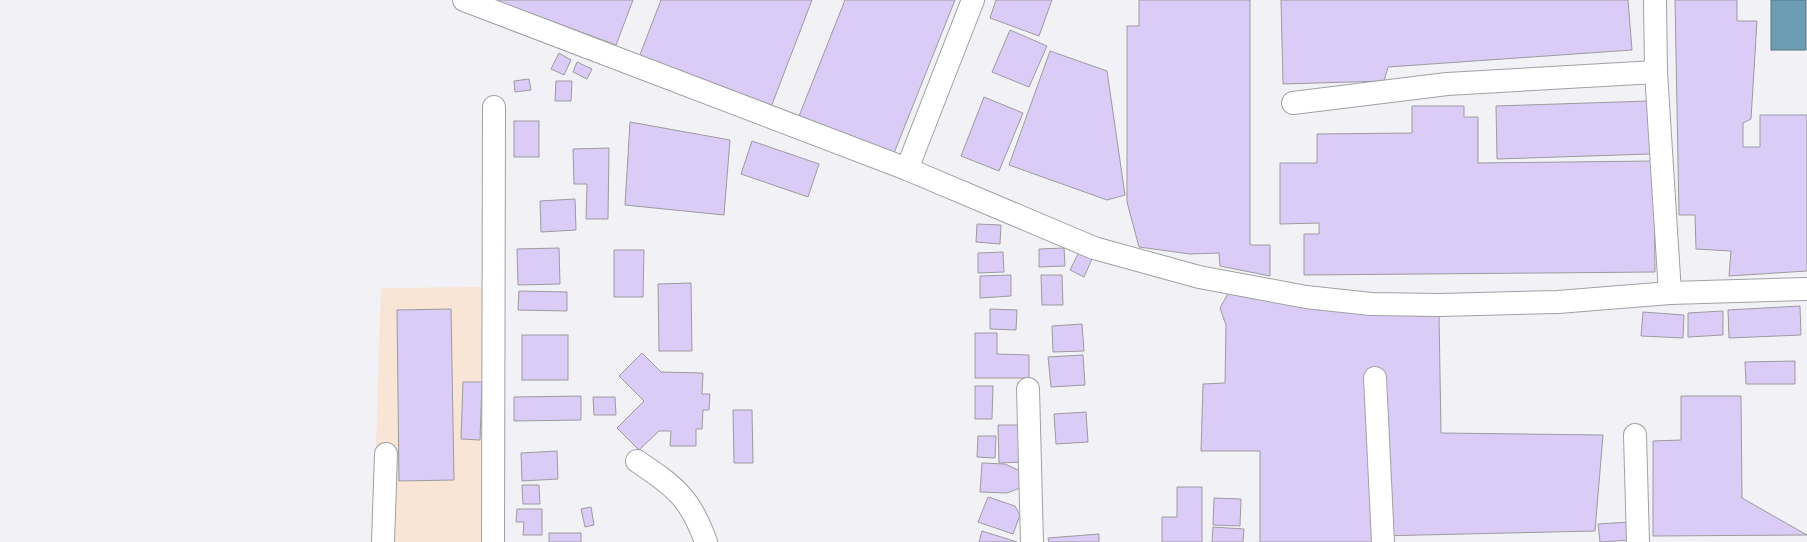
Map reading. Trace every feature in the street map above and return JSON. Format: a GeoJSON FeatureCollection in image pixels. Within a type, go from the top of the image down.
{"type":"FeatureCollection","features":[{"type":"Feature","properties":{"kind":"street"},"geometry":{"type":"LineString","coordinates":[[464,0],[907,169],[1094,248],[1198,277],[1306,297],[1371,304],[1440,305],[1558,302],[1670,293],[1807,289]]}},
{"type":"Feature","properties":{"kind":"street"},"geometry":{"type":"LineString","coordinates":[[907,169],[973,0]]}},
{"type":"Feature","properties":{"kind":"street"},"geometry":{"type":"LineString","coordinates":[[1654,0],[1656,72],[1670,293]]}},
{"type":"Feature","properties":{"kind":"street"},"geometry":{"type":"LineString","coordinates":[[1293,103],[1447,84],[1656,72]]}},
{"type":"Feature","properties":{"kind":"street"},"geometry":{"type":"LineString","coordinates":[[493,542],[494,107]]}},
{"type":"Feature","properties":{"kind":"street"},"geometry":{"type":"LineString","coordinates":[[1374,378],[1383,542]]}},
{"type":"Feature","properties":{"kind":"street"},"geometry":{"type":"LineString","coordinates":[[1028,389],[1032,542]]}},
{"type":"Feature","properties":{"kind":"street"},"geometry":{"type":"LineString","coordinates":[[1635,435],[1638,542]]}},
{"type":"Feature","properties":{"kind":"street"},"geometry":{"type":"LineString","coordinates":[[383,542],[386,454]]}},
{"type":"Feature","properties":{"kind":"street"},"geometry":{"type":"LineString","coordinates":[[637,461],[672,485],[688,502],[706,542]]}},
{"type":"Feature","properties":{"kind":"shaded area"},"geometry":{"type":"Polygon","coordinates":[[[488,287],[483,542],[373,542],[381,288],[488,287]]]}},
{"type":"Feature","properties":{"kind":"water"},"geometry":{"type":"Polygon","coordinates":[[[1771,0],[1806,0],[1806,50],[1771,50],[1771,0]]]}},
{"type":"Feature","properties":{"kind":"building"},"geometry":{"type":"Polygon","coordinates":[[[495,0],[633,0],[616,45],[495,0]]]}},
{"type":"Feature","properties":{"kind":"building"},"geometry":{"type":"Polygon","coordinates":[[[661,0],[812,0],[768,115],[636,65],[661,0]]]}},
{"type":"Feature","properties":{"kind":"building"},"geometry":{"type":"Polygon","coordinates":[[[845,0],[955,0],[894,153],[799,116],[845,0]]]}},
{"type":"Feature","properties":{"kind":"building"},"geometry":{"type":"Polygon","coordinates":[[[996,0],[1052,0],[1039,36],[990,18],[996,0]]]}},
{"type":"Feature","properties":{"kind":"building"},"geometry":{"type":"Polygon","coordinates":[[[1139,0],[1250,0],[1250,245],[1270,245],[1270,276],[1220,266],[1219,253],[1190,254],[1139,247],[1127,202],[1127,26],[1139,26],[1139,0]]]}},
{"type":"Feature","properties":{"kind":"building"},"geometry":{"type":"Polygon","coordinates":[[[1281,0],[1628,0],[1632,50],[1388,67],[1384,81],[1283,84],[1281,0]]]}},
{"type":"Feature","properties":{"kind":"building"},"geometry":{"type":"Polygon","coordinates":[[[1675,0],[1737,0],[1737,21],[1757,21],[1751,119],[1743,123],[1743,147],[1760,147],[1760,115],[1807,115],[1807,271],[1729,276],[1731,251],[1696,249],[1695,215],[1679,215],[1675,0]]]}},
{"type":"Feature","properties":{"kind":"building"},"geometry":{"type":"Polygon","coordinates":[[[1010,30],[1047,46],[1029,87],[992,72],[1010,30]]]}},
{"type":"Feature","properties":{"kind":"building"},"geometry":{"type":"Polygon","coordinates":[[[1050,51],[1107,71],[1125,195],[1107,200],[1009,165],[1050,51]]]}},
{"type":"Feature","properties":{"kind":"building"},"geometry":{"type":"Polygon","coordinates":[[[559,53],[571,60],[564,75],[551,69],[559,53]]]}},
{"type":"Feature","properties":{"kind":"building"},"geometry":{"type":"Polygon","coordinates":[[[577,62],[592,69],[587,79],[573,72],[577,62]]]}},
{"type":"Feature","properties":{"kind":"building"},"geometry":{"type":"Polygon","coordinates":[[[529,79],[531,90],[515,92],[514,81],[529,79]]]}},
{"type":"Feature","properties":{"kind":"building"},"geometry":{"type":"Polygon","coordinates":[[[556,81],[572,81],[571,101],[555,101],[556,81]]]}},
{"type":"Feature","properties":{"kind":"building"},"geometry":{"type":"Polygon","coordinates":[[[984,97],[1023,113],[999,171],[961,156],[984,97]]]}},
{"type":"Feature","properties":{"kind":"building"},"geometry":{"type":"Polygon","coordinates":[[[1649,101],[1650,154],[1497,159],[1496,106],[1649,101]]]}},
{"type":"Feature","properties":{"kind":"building"},"geometry":{"type":"Polygon","coordinates":[[[1412,106],[1464,106],[1464,117],[1478,117],[1478,163],[1654,161],[1655,272],[1304,275],[1304,234],[1319,234],[1319,223],[1280,224],[1280,163],[1317,163],[1317,134],[1412,133],[1412,106]]]}},
{"type":"Feature","properties":{"kind":"building"},"geometry":{"type":"Polygon","coordinates":[[[514,121],[539,121],[539,157],[514,157],[514,121]]]}},
{"type":"Feature","properties":{"kind":"building"},"geometry":{"type":"Polygon","coordinates":[[[630,122],[730,140],[724,215],[625,205],[630,122]]]}},
{"type":"Feature","properties":{"kind":"building"},"geometry":{"type":"Polygon","coordinates":[[[752,141],[819,164],[808,197],[741,174],[752,141]]]}},
{"type":"Feature","properties":{"kind":"building"},"geometry":{"type":"Polygon","coordinates":[[[609,148],[608,219],[586,219],[587,184],[574,184],[573,149],[609,148]]]}},
{"type":"Feature","properties":{"kind":"building"},"geometry":{"type":"Polygon","coordinates":[[[575,199],[576,230],[541,232],[540,201],[575,199]]]}},
{"type":"Feature","properties":{"kind":"building"},"geometry":{"type":"Polygon","coordinates":[[[977,224],[1001,225],[1000,244],[976,242],[977,224]]]}},
{"type":"Feature","properties":{"kind":"building"},"geometry":{"type":"Polygon","coordinates":[[[559,248],[560,284],[518,285],[517,249],[559,248]]]}},
{"type":"Feature","properties":{"kind":"building"},"geometry":{"type":"Polygon","coordinates":[[[1064,248],[1065,266],[1039,267],[1039,249],[1064,248]]]}},
{"type":"Feature","properties":{"kind":"building"},"geometry":{"type":"Polygon","coordinates":[[[614,250],[644,250],[643,297],[614,297],[614,250]]]}},
{"type":"Feature","properties":{"kind":"building"},"geometry":{"type":"Polygon","coordinates":[[[1003,252],[1004,272],[978,273],[978,253],[1003,252]]]}},
{"type":"Feature","properties":{"kind":"building"},"geometry":{"type":"Polygon","coordinates":[[[1079,252],[1092,259],[1084,277],[1070,270],[1079,252]]]}},
{"type":"Feature","properties":{"kind":"building"},"geometry":{"type":"Polygon","coordinates":[[[1011,275],[1011,296],[980,298],[980,276],[1011,275]]]}},
{"type":"Feature","properties":{"kind":"building"},"geometry":{"type":"Polygon","coordinates":[[[1041,275],[1062,275],[1063,305],[1042,305],[1041,275]]]}},
{"type":"Feature","properties":{"kind":"building"},"geometry":{"type":"Polygon","coordinates":[[[691,283],[692,351],[659,351],[658,284],[691,283]]]}},
{"type":"Feature","properties":{"kind":"building"},"geometry":{"type":"Polygon","coordinates":[[[519,291],[567,292],[567,311],[518,310],[519,291]]]}},
{"type":"Feature","properties":{"kind":"building"},"geometry":{"type":"Polygon","coordinates":[[[1229,292],[1439,315],[1441,433],[1603,435],[1595,531],[1378,536],[1378,542],[1260,542],[1260,451],[1201,451],[1203,384],[1225,383],[1226,325],[1220,308],[1229,292]]]}},
{"type":"Feature","properties":{"kind":"building"},"geometry":{"type":"Polygon","coordinates":[[[1800,306],[1801,335],[1729,338],[1728,310],[1800,306]]]}},
{"type":"Feature","properties":{"kind":"building"},"geometry":{"type":"Polygon","coordinates":[[[451,309],[454,480],[399,481],[397,310],[451,309]]]}},
{"type":"Feature","properties":{"kind":"building"},"geometry":{"type":"Polygon","coordinates":[[[990,309],[1017,310],[1016,330],[990,329],[990,309]]]}},
{"type":"Feature","properties":{"kind":"building"},"geometry":{"type":"Polygon","coordinates":[[[1723,311],[1723,335],[1688,337],[1688,313],[1723,311]]]}},
{"type":"Feature","properties":{"kind":"building"},"geometry":{"type":"Polygon","coordinates":[[[1643,312],[1684,315],[1683,338],[1641,336],[1643,312]]]}},
{"type":"Feature","properties":{"kind":"building"},"geometry":{"type":"Polygon","coordinates":[[[1082,324],[1084,351],[1053,352],[1052,326],[1082,324]]]}},
{"type":"Feature","properties":{"kind":"building"},"geometry":{"type":"Polygon","coordinates":[[[975,333],[997,333],[997,354],[1029,355],[1029,378],[975,378],[975,333]]]}},
{"type":"Feature","properties":{"kind":"building"},"geometry":{"type":"Polygon","coordinates":[[[522,335],[568,335],[568,380],[522,380],[522,335]]]}},
{"type":"Feature","properties":{"kind":"building"},"geometry":{"type":"Polygon","coordinates":[[[642,353],[661,372],[703,373],[702,394],[710,394],[709,410],[703,410],[702,429],[696,429],[696,446],[670,446],[671,431],[659,431],[639,450],[617,428],[644,401],[619,376],[642,353]]]}},
{"type":"Feature","properties":{"kind":"building"},"geometry":{"type":"Polygon","coordinates":[[[1083,355],[1085,385],[1051,387],[1048,357],[1083,355]]]}},
{"type":"Feature","properties":{"kind":"building"},"geometry":{"type":"Polygon","coordinates":[[[1795,361],[1795,384],[1746,384],[1745,362],[1795,361]]]}},
{"type":"Feature","properties":{"kind":"building"},"geometry":{"type":"Polygon","coordinates":[[[463,382],[482,382],[480,440],[461,439],[463,382]]]}},
{"type":"Feature","properties":{"kind":"building"},"geometry":{"type":"Polygon","coordinates":[[[975,386],[993,386],[992,419],[975,419],[975,386]]]}},
{"type":"Feature","properties":{"kind":"building"},"geometry":{"type":"Polygon","coordinates":[[[581,396],[581,420],[514,421],[514,397],[581,396]]]}},
{"type":"Feature","properties":{"kind":"building"},"geometry":{"type":"Polygon","coordinates":[[[1681,396],[1741,396],[1742,498],[1807,535],[1653,536],[1653,441],[1681,440],[1681,396]]]}},
{"type":"Feature","properties":{"kind":"building"},"geometry":{"type":"Polygon","coordinates":[[[593,397],[615,397],[616,415],[594,415],[593,397]]]}},
{"type":"Feature","properties":{"kind":"building"},"geometry":{"type":"Polygon","coordinates":[[[733,410],[752,410],[753,463],[734,463],[733,410]]]}},
{"type":"Feature","properties":{"kind":"building"},"geometry":{"type":"Polygon","coordinates":[[[1086,412],[1088,442],[1056,444],[1054,414],[1086,412]]]}},
{"type":"Feature","properties":{"kind":"building"},"geometry":{"type":"Polygon","coordinates":[[[998,425],[1023,425],[1023,462],[999,463],[998,425]]]}},
{"type":"Feature","properties":{"kind":"building"},"geometry":{"type":"Polygon","coordinates":[[[978,436],[996,436],[995,458],[977,457],[978,436]]]}},
{"type":"Feature","properties":{"kind":"building"},"geometry":{"type":"Polygon","coordinates":[[[557,451],[558,479],[522,481],[521,453],[557,451]]]}},
{"type":"Feature","properties":{"kind":"building"},"geometry":{"type":"Polygon","coordinates":[[[982,463],[1005,464],[1020,471],[1020,488],[1007,493],[980,492],[982,463]]]}},
{"type":"Feature","properties":{"kind":"building"},"geometry":{"type":"Polygon","coordinates":[[[522,485],[539,485],[540,504],[523,504],[522,485]]]}},
{"type":"Feature","properties":{"kind":"building"},"geometry":{"type":"Polygon","coordinates":[[[1177,487],[1202,487],[1202,542],[1162,542],[1162,517],[1177,517],[1177,487]]]}},
{"type":"Feature","properties":{"kind":"building"},"geometry":{"type":"Polygon","coordinates":[[[988,497],[1015,506],[1020,515],[1013,534],[978,522],[988,497]]]}},
{"type":"Feature","properties":{"kind":"building"},"geometry":{"type":"Polygon","coordinates":[[[1214,498],[1241,499],[1240,526],[1213,525],[1214,498]]]}},
{"type":"Feature","properties":{"kind":"building"},"geometry":{"type":"Polygon","coordinates":[[[591,507],[594,525],[585,527],[581,509],[591,507]]]}},
{"type":"Feature","properties":{"kind":"building"},"geometry":{"type":"Polygon","coordinates":[[[517,509],[542,509],[542,535],[523,535],[524,522],[516,522],[517,509]]]}},
{"type":"Feature","properties":{"kind":"building"},"geometry":{"type":"Polygon","coordinates":[[[1629,522],[1630,540],[1600,542],[1598,524],[1629,522]]]}},
{"type":"Feature","properties":{"kind":"building"},"geometry":{"type":"Polygon","coordinates":[[[1213,527],[1244,529],[1243,542],[1212,542],[1213,527]]]}},
{"type":"Feature","properties":{"kind":"building"},"geometry":{"type":"Polygon","coordinates":[[[982,531],[1017,542],[979,542],[982,531]]]}},
{"type":"Feature","properties":{"kind":"building"},"geometry":{"type":"Polygon","coordinates":[[[549,533],[581,533],[581,542],[549,542],[549,533]]]}},
{"type":"Feature","properties":{"kind":"building"},"geometry":{"type":"Polygon","coordinates":[[[1099,534],[1099,542],[1049,542],[1048,538],[1099,534]]]}}]}
